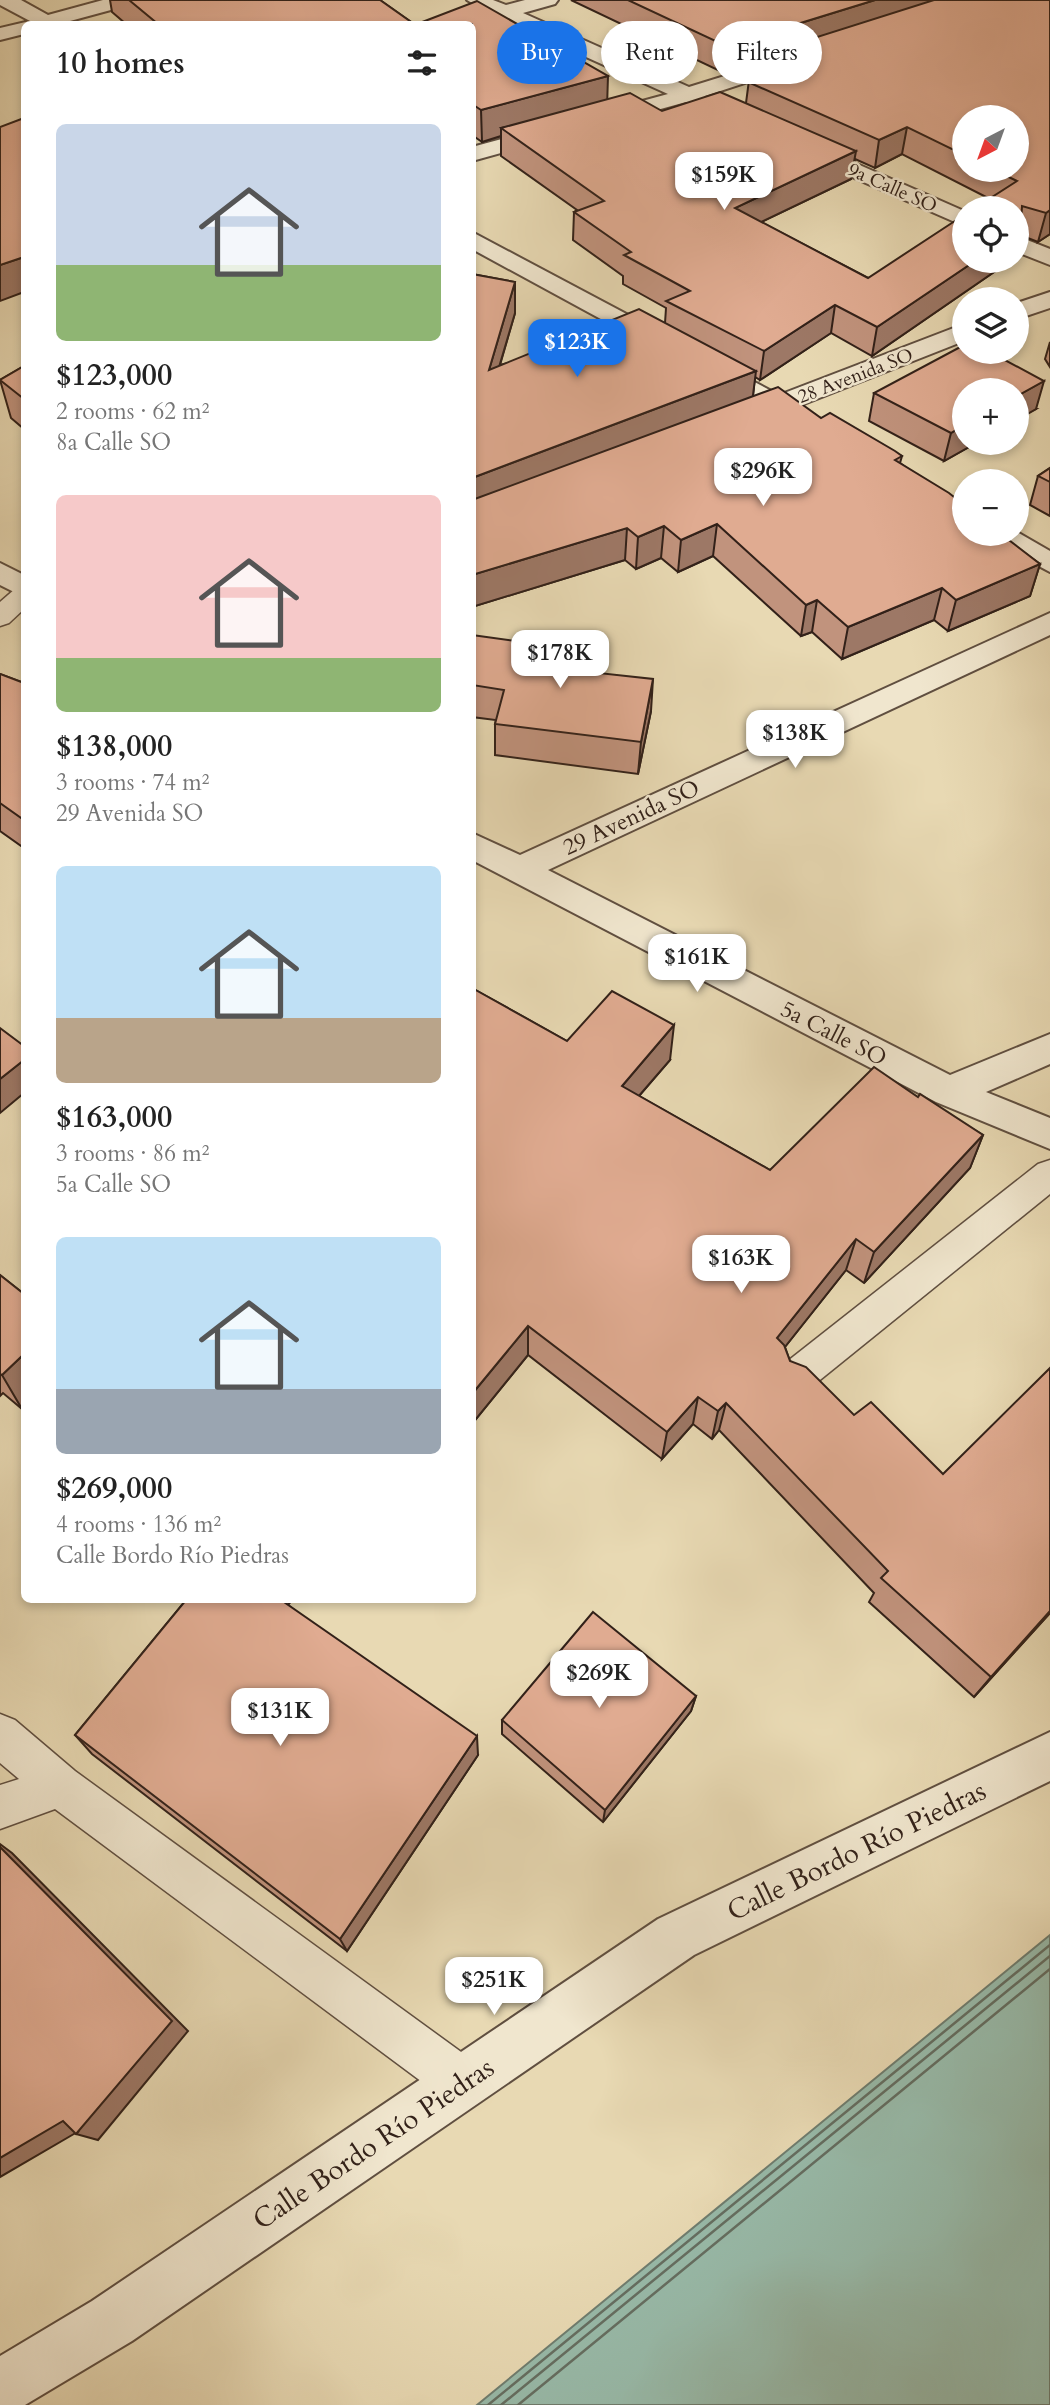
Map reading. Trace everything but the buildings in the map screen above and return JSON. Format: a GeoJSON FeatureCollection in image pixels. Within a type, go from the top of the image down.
{"type":"FeatureCollection","features":[{"type":"Feature","properties":{"kind":"street"},"geometry":{"type":"LineString","coordinates":[[6,0],[38,21]]}},
{"type":"Feature","properties":{"kind":"street"},"geometry":{"type":"LineString","coordinates":[[52,21],[126,0]]}},
{"type":"Feature","properties":{"kind":"street"},"geometry":{"type":"LineString","coordinates":[[477,0],[712,106]]}},
{"type":"Feature","properties":{"kind":"street"},"geometry":{"type":"LineString","coordinates":[[471,21],[548,0]]}},
{"type":"Feature","properties":{"kind":"street"},"geometry":{"type":"LineString","coordinates":[[0,34],[21,29]]}},
{"type":"Feature","properties":{"kind":"street"},"geometry":{"type":"LineString","coordinates":[[476,153],[722,84]]}},
{"type":"Feature","properties":{"kind":"street","name":"9a Calle SO"},"geometry":{"type":"LineString","coordinates":[[788,140],[952,214]]}},
{"type":"Feature","properties":{"kind":"street"},"geometry":{"type":"LineString","coordinates":[[476,241],[826,431]]}},
{"type":"Feature","properties":{"kind":"street"},"geometry":{"type":"LineString","coordinates":[[1029,248],[1050,258]]}},
{"type":"Feature","properties":{"kind":"street"},"geometry":{"type":"LineString","coordinates":[[1029,307],[1050,299]]}},
{"type":"Feature","properties":{"kind":"street","name":"28 Avenida SO"},"geometry":{"type":"LineString","coordinates":[[741,419],[952,337]]}},
{"type":"Feature","properties":{"kind":"street"},"geometry":{"type":"LineString","coordinates":[[1021,546],[1050,563]]}},
{"type":"Feature","properties":{"kind":"street"},"geometry":{"type":"LineString","coordinates":[[0,572],[21,586]]}},
{"type":"Feature","properties":{"kind":"street","name":"29 Avenida SO"},"geometry":{"type":"LineString","coordinates":[[517,870],[1050,623]]}},
{"type":"Feature","properties":{"kind":"street","name":"5a Calle SO"},"geometry":{"type":"LineString","coordinates":[[476,847],[949,1092],[1050,1135]]}},
{"type":"Feature","properties":{"kind":"street"},"geometry":{"type":"LineString","coordinates":[[949,1092],[1050,1048]]}},
{"type":"Feature","properties":{"kind":"street","name":"Calle Bordo Río Piedras"},"geometry":{"type":"LineString","coordinates":[[0,2388],[112,2321],[676,1937],[1050,1756]]}},
{"type":"Feature","properties":{"kind":"lane"},"geometry":{"type":"LineString","coordinates":[[0,617],[21,598]]}},
{"type":"Feature","properties":{"kind":"lane"},"geometry":{"type":"LineString","coordinates":[[797,1376],[1050,1174]]}},
{"type":"Feature","properties":{"kind":"lane"},"geometry":{"type":"LineString","coordinates":[[0,1735],[60,1786],[462,2082]]}},
{"type":"Feature","properties":{"kind":"lane"},"geometry":{"type":"LineString","coordinates":[[0,1807],[60,1786]]}},
{"type":"Feature","properties":{"kind":"water"},"geometry":{"type":"Polygon","coordinates":[[[1050,1935],[1050,2405],[477,2405],[1050,1935]]]}}]}
